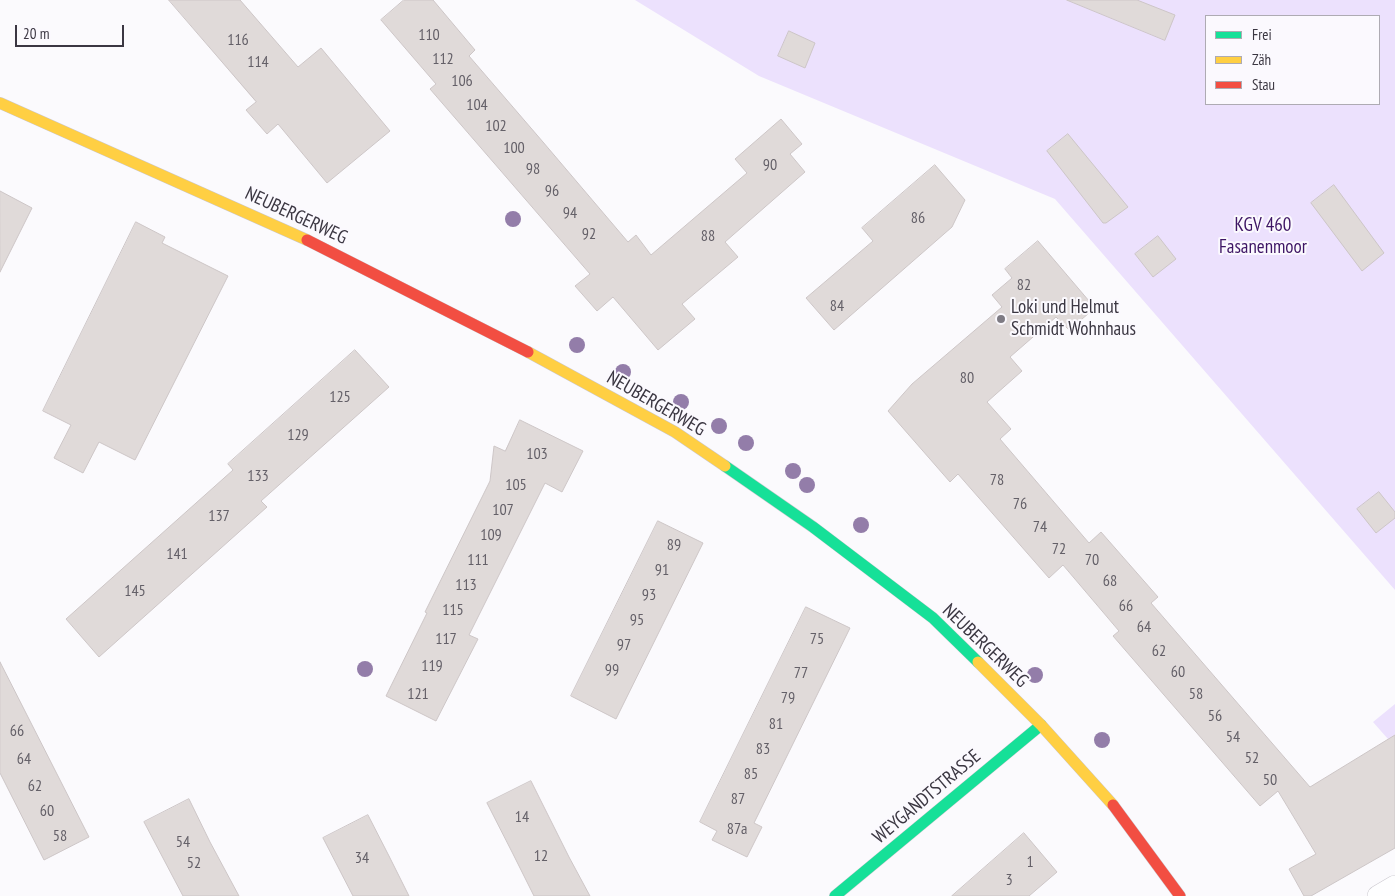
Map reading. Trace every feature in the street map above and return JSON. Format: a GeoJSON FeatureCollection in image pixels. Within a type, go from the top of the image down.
{"type":"FeatureCollection","features":[{"type":"Feature","properties":{"kind":"street","name":"NEUBERGERWEG"},"geometry":{"type":"LineString","coordinates":[[0,103],[245,211],[371,271],[530,352],[674,432],[813,527],[933,618],[1041,724],[1101,788],[1147,848],[1180,896]]}},
{"type":"Feature","properties":{"kind":"street","name":"WEYGANDTSTRASSE"},"geometry":{"type":"LineString","coordinates":[[835,896],[1041,724]]}},
{"type":"Feature","properties":{"kind":"lane"},"geometry":{"type":"LineString","coordinates":[[1378,896],[1395,886]]}},
{"type":"Feature","properties":{"kind":"green space","name":"KGV 460 Fasanenmoor"},"geometry":{"type":"Polygon","coordinates":[[[635,0],[1395,0],[1395,590],[1055,199],[759,76],[635,0]]]}},
{"type":"Feature","properties":{"kind":"green space"},"geometry":{"type":"Polygon","coordinates":[[[1395,704],[1395,747],[1373,722],[1395,704]]]}},
{"type":"Feature","properties":{"kind":"building"},"geometry":{"type":"Polygon","coordinates":[[[169,0],[240,0],[298,67],[321,48],[390,131],[327,183],[278,124],[267,134],[246,110],[256,102],[169,0]]]}},
{"type":"Feature","properties":{"kind":"building"},"geometry":{"type":"Polygon","coordinates":[[[404,0],[433,0],[475,50],[469,56],[628,242],[636,235],[651,255],[747,173],[735,159],[781,119],[802,144],[790,154],[805,172],[725,242],[738,257],[682,304],[695,319],[658,350],[613,297],[597,311],[575,286],[590,274],[430,89],[436,84],[381,20],[404,0]]]}},
{"type":"Feature","properties":{"kind":"building"},"geometry":{"type":"Polygon","coordinates":[[[1067,0],[1137,0],[1175,15],[1165,40],[1067,0]]]}},
{"type":"Feature","properties":{"kind":"building"},"geometry":{"type":"Polygon","coordinates":[[[789,31],[815,43],[805,68],[778,56],[789,31]]]}},
{"type":"Feature","properties":{"kind":"building"},"geometry":{"type":"Polygon","coordinates":[[[1068,134],[1128,207],[1106,223],[1103,223],[1047,151],[1068,134]]]}},
{"type":"Feature","properties":{"kind":"building"},"geometry":{"type":"Polygon","coordinates":[[[935,165],[965,200],[952,227],[834,330],[806,298],[873,241],[862,228],[935,165]]]}},
{"type":"Feature","properties":{"kind":"building"},"geometry":{"type":"Polygon","coordinates":[[[1334,185],[1384,253],[1362,271],[1311,203],[1334,185]]]}},
{"type":"Feature","properties":{"kind":"building"},"geometry":{"type":"Polygon","coordinates":[[[0,191],[32,208],[0,272],[0,191]]]}},
{"type":"Feature","properties":{"kind":"building"},"geometry":{"type":"Polygon","coordinates":[[[136,222],[165,237],[162,243],[228,276],[135,460],[99,442],[83,473],[54,458],[71,425],[43,411],[136,222]]]}},
{"type":"Feature","properties":{"kind":"building"},"geometry":{"type":"Polygon","coordinates":[[[1158,236],[1176,259],[1153,277],[1135,254],[1158,236]]]}},
{"type":"Feature","properties":{"kind":"building"},"geometry":{"type":"Polygon","coordinates":[[[1038,241],[1095,308],[1069,330],[1056,317],[1010,357],[1022,371],[987,402],[1011,429],[1000,439],[1089,543],[1101,532],[1158,597],[1151,603],[1310,787],[1395,735],[1395,848],[1311,896],[1304,896],[1289,869],[1316,854],[1278,791],[1260,806],[1113,636],[1119,631],[1063,565],[1049,578],[958,474],[950,482],[888,411],[912,384],[1002,307],[992,295],[1012,278],[1005,269],[1038,241]]]}},
{"type":"Feature","properties":{"kind":"building"},"geometry":{"type":"Polygon","coordinates":[[[355,350],[389,387],[261,501],[267,507],[99,657],[66,619],[233,470],[228,464],[355,350]]]}},
{"type":"Feature","properties":{"kind":"building"},"geometry":{"type":"Polygon","coordinates":[[[520,420],[583,451],[562,492],[545,483],[469,635],[478,639],[436,721],[386,696],[490,481],[494,446],[505,451],[520,420]]]}},
{"type":"Feature","properties":{"kind":"building"},"geometry":{"type":"Polygon","coordinates":[[[1379,492],[1395,512],[1395,518],[1376,533],[1357,509],[1379,492]]]}},
{"type":"Feature","properties":{"kind":"building"},"geometry":{"type":"Polygon","coordinates":[[[658,521],[703,543],[616,719],[571,696],[658,521]]]}},
{"type":"Feature","properties":{"kind":"building"},"geometry":{"type":"Polygon","coordinates":[[[806,607],[850,628],[754,823],[762,827],[747,857],[712,840],[717,831],[700,822],[806,607]]]}},
{"type":"Feature","properties":{"kind":"building"},"geometry":{"type":"Polygon","coordinates":[[[0,662],[89,837],[44,860],[0,773],[0,662]]]}},
{"type":"Feature","properties":{"kind":"building"},"geometry":{"type":"Polygon","coordinates":[[[531,781],[590,896],[534,896],[487,803],[531,781]]]}},
{"type":"Feature","properties":{"kind":"building"},"geometry":{"type":"Polygon","coordinates":[[[189,799],[239,896],[183,896],[144,822],[189,799]]]}},
{"type":"Feature","properties":{"kind":"building"},"geometry":{"type":"Polygon","coordinates":[[[368,815],[409,896],[353,896],[323,838],[368,815]]]}},
{"type":"Feature","properties":{"kind":"building"},"geometry":{"type":"Polygon","coordinates":[[[1024,833],[1057,872],[1029,896],[952,896],[1024,833]]]}},
{"type":"Feature","properties":{"kind":"traffic: fast"},"geometry":{"type":"LineString","coordinates":[[725,466],[813,527],[933,618],[978,662]]}},
{"type":"Feature","properties":{"kind":"traffic: fast"},"geometry":{"type":"LineString","coordinates":[[835,896],[1041,725]]}},
{"type":"Feature","properties":{"kind":"traffic: slow"},"geometry":{"type":"LineString","coordinates":[[0,103],[307,240]]}},
{"type":"Feature","properties":{"kind":"traffic: slow"},"geometry":{"type":"LineString","coordinates":[[528,352],[675,432],[725,466]]}},
{"type":"Feature","properties":{"kind":"traffic: slow"},"geometry":{"type":"LineString","coordinates":[[978,662],[1041,725],[1113,805]]}},
{"type":"Feature","properties":{"kind":"traffic: jam"},"geometry":{"type":"LineString","coordinates":[[307,240],[528,352]]}},
{"type":"Feature","properties":{"kind":"traffic: jam"},"geometry":{"type":"LineString","coordinates":[[1113,805],[1180,896]]}},
{"type":"Feature","properties":{"kind":"place","name":"Loki und Helmut Schmidt Wohnhaus"},"geometry":{"type":"Point","coordinates":[1001,319]}}]}
